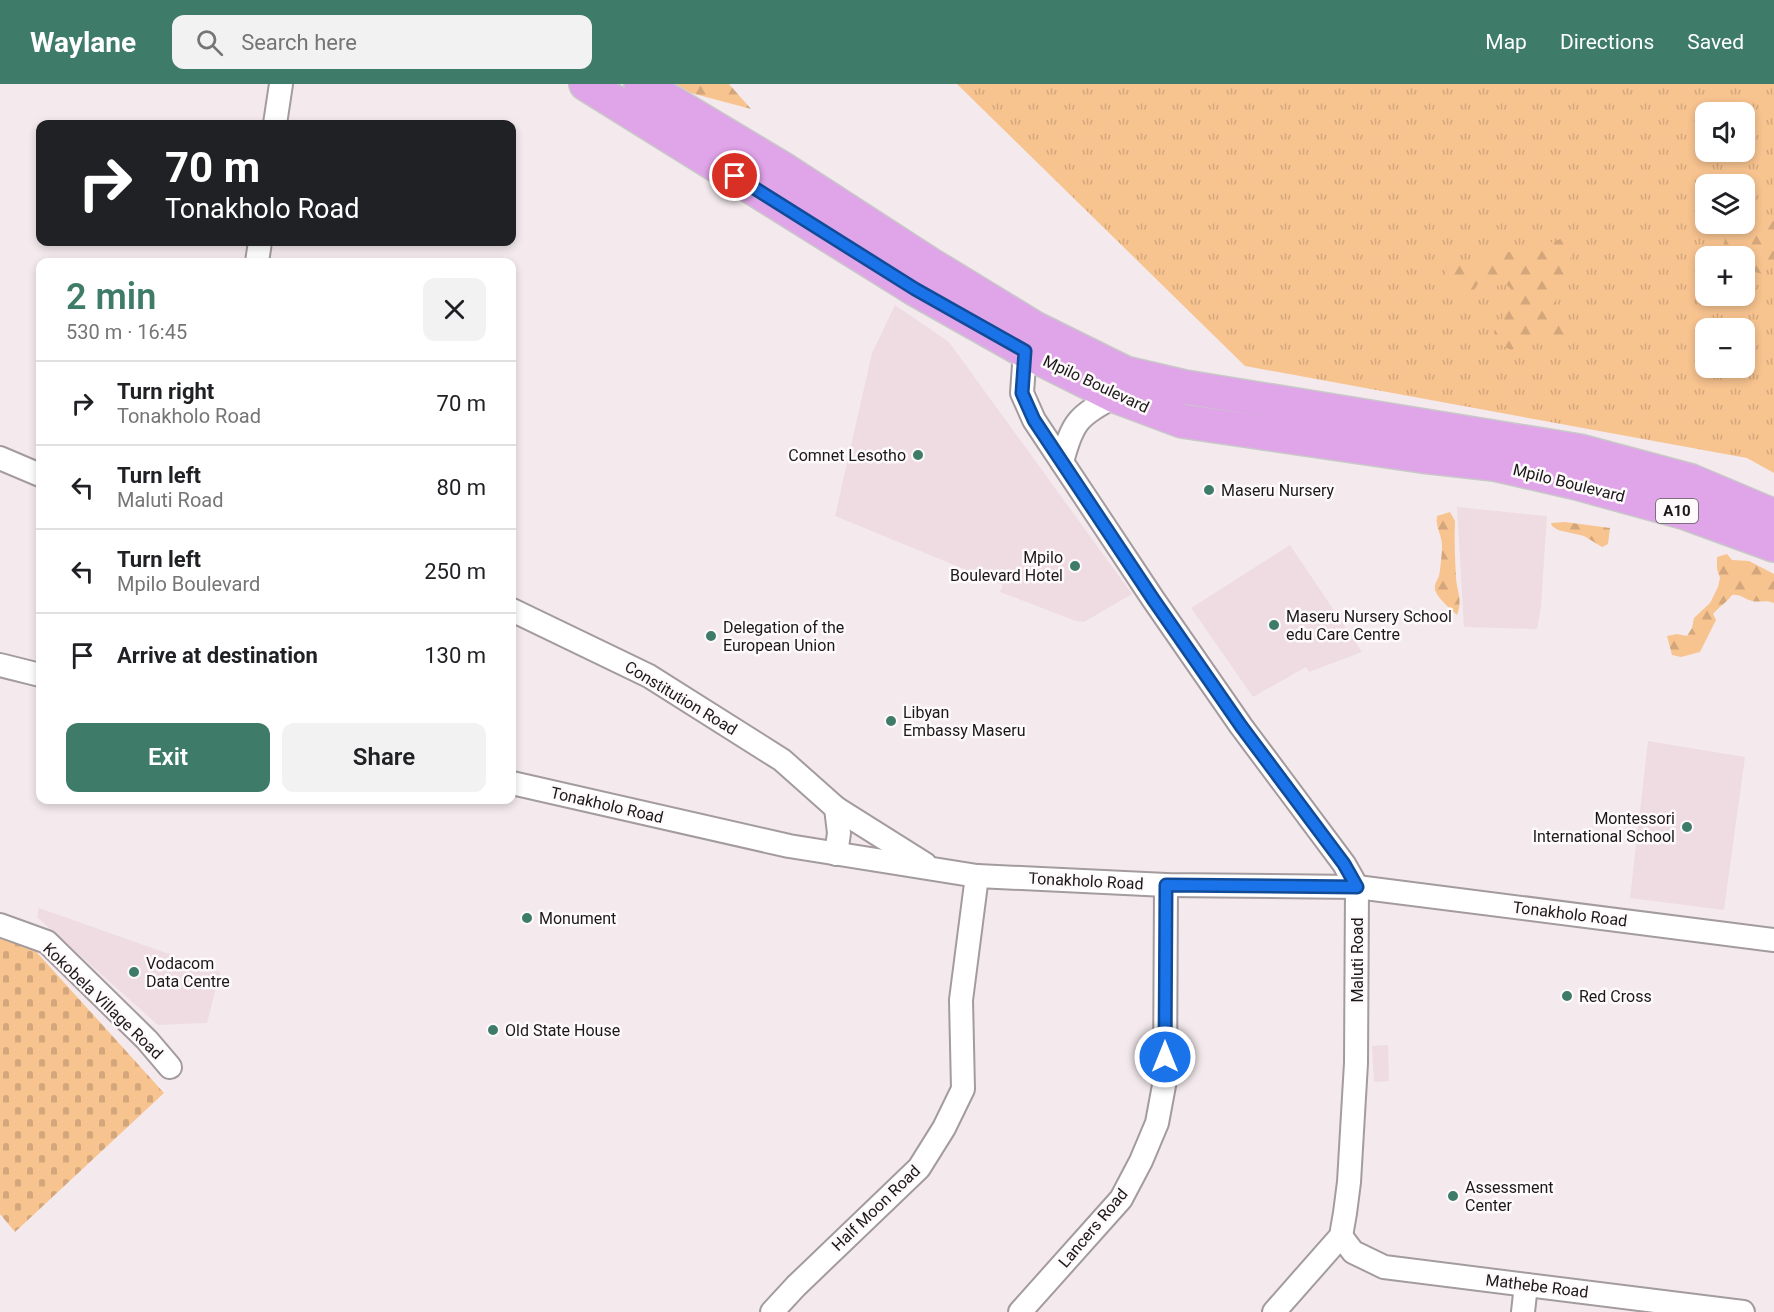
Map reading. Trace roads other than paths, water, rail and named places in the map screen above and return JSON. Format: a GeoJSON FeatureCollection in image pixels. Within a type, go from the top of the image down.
{"type":"FeatureCollection","features":[{"type":"Feature","properties":{"kind":"highway","name":"Mpilo Boulevard"},"geometry":{"type":"LineString","coordinates":[[585,84],[915,289],[1031,340],[1125,373],[1185,387],[1579,451],[1691,481],[1774,516]]}},
{"type":"Feature","properties":{"kind":"highway","name":"Mpilo Boulevard"},"geometry":{"type":"LineString","coordinates":[[641,84],[786,171],[931,265],[1031,340],[1115,396],[1182,421],[1422,456],[1494,464],[1577,483],[1686,513],[1774,545]]}},
{"type":"Feature","properties":{"kind":"street"},"geometry":{"type":"LineString","coordinates":[[276,120],[280,84]]}},
{"type":"Feature","properties":{"kind":"street"},"geometry":{"type":"LineString","coordinates":[[1031,340],[1022,393],[1034,420],[1153,599],[1241,726],[1344,864],[1357,887]]}},
{"type":"Feature","properties":{"kind":"street"},"geometry":{"type":"LineString","coordinates":[[1062,462],[1070,434],[1081,417],[1115,396]]}},
{"type":"Feature","properties":{"kind":"street"},"geometry":{"type":"LineString","coordinates":[[0,458],[36,474]]}},
{"type":"Feature","properties":{"kind":"street","name":"Constitution Road"},"geometry":{"type":"LineString","coordinates":[[516,612],[649,676],[782,760],[836,808],[932,869]]}},
{"type":"Feature","properties":{"kind":"street"},"geometry":{"type":"LineString","coordinates":[[0,665],[36,674]]}},
{"type":"Feature","properties":{"kind":"street","name":"Tonakholo Road"},"geometry":{"type":"LineString","coordinates":[[516,784],[789,846],[977,876],[1166,885],[1357,887],[1774,940]]}},
{"type":"Feature","properties":{"kind":"street"},"geometry":{"type":"LineString","coordinates":[[836,808],[839,833],[836,854]]}},
{"type":"Feature","properties":{"kind":"street","name":"Half Moon Road"},"geometry":{"type":"LineString","coordinates":[[772,1312],[919,1168],[944,1128],[963,1089],[961,1000],[977,876]]}},
{"type":"Feature","properties":{"kind":"street","name":"Lancers Road"},"geometry":{"type":"LineString","coordinates":[[1020,1312],[1121,1199],[1141,1161],[1157,1123],[1165,1080],[1166,885]]}},
{"type":"Feature","properties":{"kind":"street","name":"Maluti Road"},"geometry":{"type":"LineString","coordinates":[[1341,1236],[1349,1182],[1356,1063],[1357,887]]}},
{"type":"Feature","properties":{"kind":"street","name":"Kokobela Village Road"},"geometry":{"type":"LineString","coordinates":[[0,925],[47,942],[147,1040],[170,1067]]}},
{"type":"Feature","properties":{"kind":"street"},"geometry":{"type":"LineString","coordinates":[[1275,1312],[1341,1236]]}},
{"type":"Feature","properties":{"kind":"street","name":"Mathebe Road"},"geometry":{"type":"LineString","coordinates":[[1341,1236],[1353,1252],[1384,1267],[1743,1312]]}},
{"type":"Feature","properties":{"kind":"street"},"geometry":{"type":"LineString","coordinates":[[1523,1312],[1527,1285]]}},
{"type":"Feature","properties":{"kind":"place","name":"Comnet Lesotho"},"geometry":{"type":"Point","coordinates":[918,455]}},
{"type":"Feature","properties":{"kind":"place","name":"Maseru Nursery"},"geometry":{"type":"Point","coordinates":[1209,490]}},
{"type":"Feature","properties":{"kind":"place","name":"Mpilo Boulevard Hotel"},"geometry":{"type":"Point","coordinates":[1075,566]}},
{"type":"Feature","properties":{"kind":"place","name":"Maseru Nursery School edu Care Centre"},"geometry":{"type":"Point","coordinates":[1274,625]}},
{"type":"Feature","properties":{"kind":"place","name":"Delegation of the European Union"},"geometry":{"type":"Point","coordinates":[711,636]}},
{"type":"Feature","properties":{"kind":"place","name":"Libyan Embassy Maseru"},"geometry":{"type":"Point","coordinates":[891,721]}},
{"type":"Feature","properties":{"kind":"place","name":"Montessori International School"},"geometry":{"type":"Point","coordinates":[1687,827]}},
{"type":"Feature","properties":{"kind":"place","name":"Monument"},"geometry":{"type":"Point","coordinates":[527,918]}},
{"type":"Feature","properties":{"kind":"place","name":"Vodacom Data Centre"},"geometry":{"type":"Point","coordinates":[134,972]}},
{"type":"Feature","properties":{"kind":"place","name":"Red Cross"},"geometry":{"type":"Point","coordinates":[1567,996]}},
{"type":"Feature","properties":{"kind":"place","name":"Old State House"},"geometry":{"type":"Point","coordinates":[493,1030]}},
{"type":"Feature","properties":{"kind":"place","name":"Assessment Center"},"geometry":{"type":"Point","coordinates":[1453,1196]}}]}
